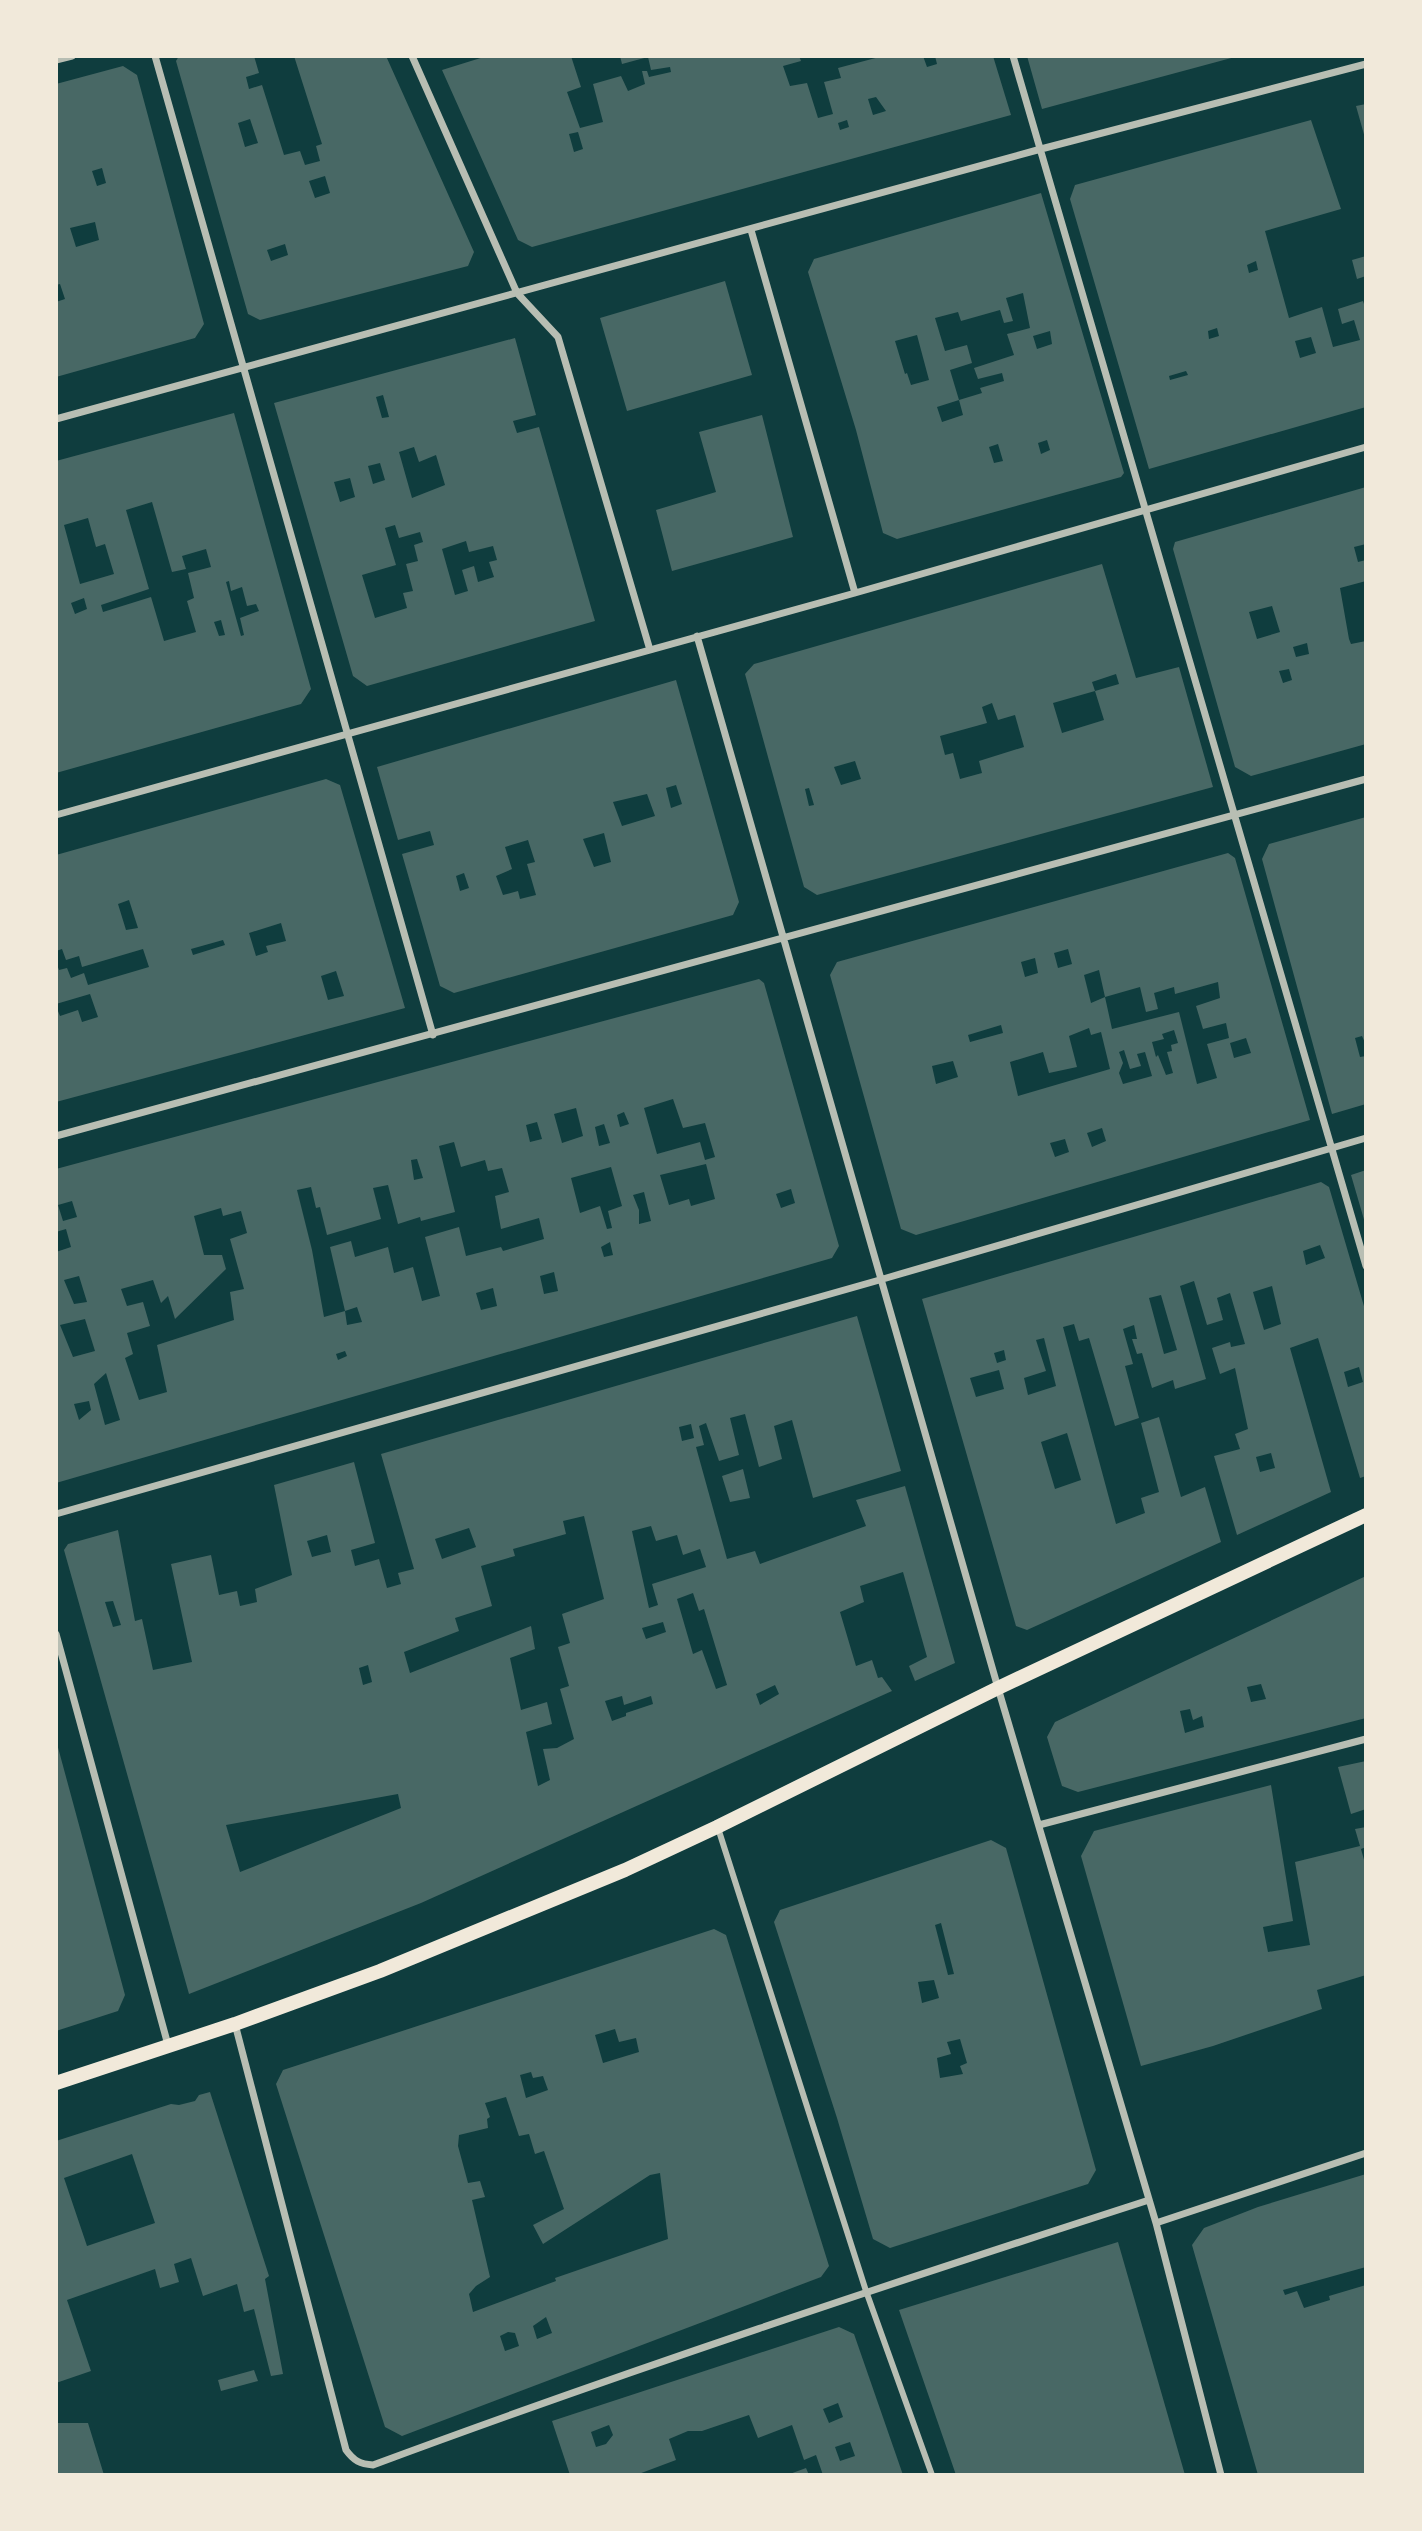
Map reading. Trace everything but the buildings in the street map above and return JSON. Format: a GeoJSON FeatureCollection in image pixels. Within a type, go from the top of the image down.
{"type":"FeatureCollection","features":[{"type":"Feature","properties":{"kind":"main road"},"geometry":{"type":"LineString","coordinates":[[56,2084],[168,2045],[236,2025],[380,1971],[625,1870],[718,1827],[998,1688],[1366,1515]]}},
{"type":"Feature","properties":{"kind":"street"},"geometry":{"type":"LineString","coordinates":[[56,60],[72,56]]}},
{"type":"Feature","properties":{"kind":"street"},"geometry":{"type":"LineString","coordinates":[[155,56],[433,1035]]}},
{"type":"Feature","properties":{"kind":"street"},"geometry":{"type":"LineString","coordinates":[[412,56],[517,293],[558,337],[650,650]]}},
{"type":"Feature","properties":{"kind":"street"},"geometry":{"type":"LineString","coordinates":[[1013,56],[1366,1266]]}},
{"type":"Feature","properties":{"kind":"street"},"geometry":{"type":"LineString","coordinates":[[56,419],[1041,149],[1366,64]]}},
{"type":"Feature","properties":{"kind":"street"},"geometry":{"type":"LineString","coordinates":[[751,230],[855,593]]}},
{"type":"Feature","properties":{"kind":"street"},"geometry":{"type":"LineString","coordinates":[[56,815],[855,593],[1366,447]]}},
{"type":"Feature","properties":{"kind":"street"},"geometry":{"type":"LineString","coordinates":[[697,636],[786,939],[998,1688],[1156,2223],[1221,2475]]}},
{"type":"Feature","properties":{"kind":"street"},"geometry":{"type":"LineString","coordinates":[[56,1136],[1366,779]]}},
{"type":"Feature","properties":{"kind":"street"},"geometry":{"type":"LineString","coordinates":[[56,1514],[1366,1139]]}},
{"type":"Feature","properties":{"kind":"street"},"geometry":{"type":"LineString","coordinates":[[56,1634],[168,2045]]}},
{"type":"Feature","properties":{"kind":"street"},"geometry":{"type":"LineString","coordinates":[[1039,1825],[1366,1739]]}},
{"type":"Feature","properties":{"kind":"street"},"geometry":{"type":"LineString","coordinates":[[718,1827],[866,2291],[932,2475]]}},
{"type":"Feature","properties":{"kind":"street"},"geometry":{"type":"LineString","coordinates":[[236,2025],[346,2450],[361,2464],[373,2465],[550,2400],[866,2291],[1149,2200]]}},
{"type":"Feature","properties":{"kind":"street"},"geometry":{"type":"LineString","coordinates":[[1156,2223],[1366,2152]]}}]}
